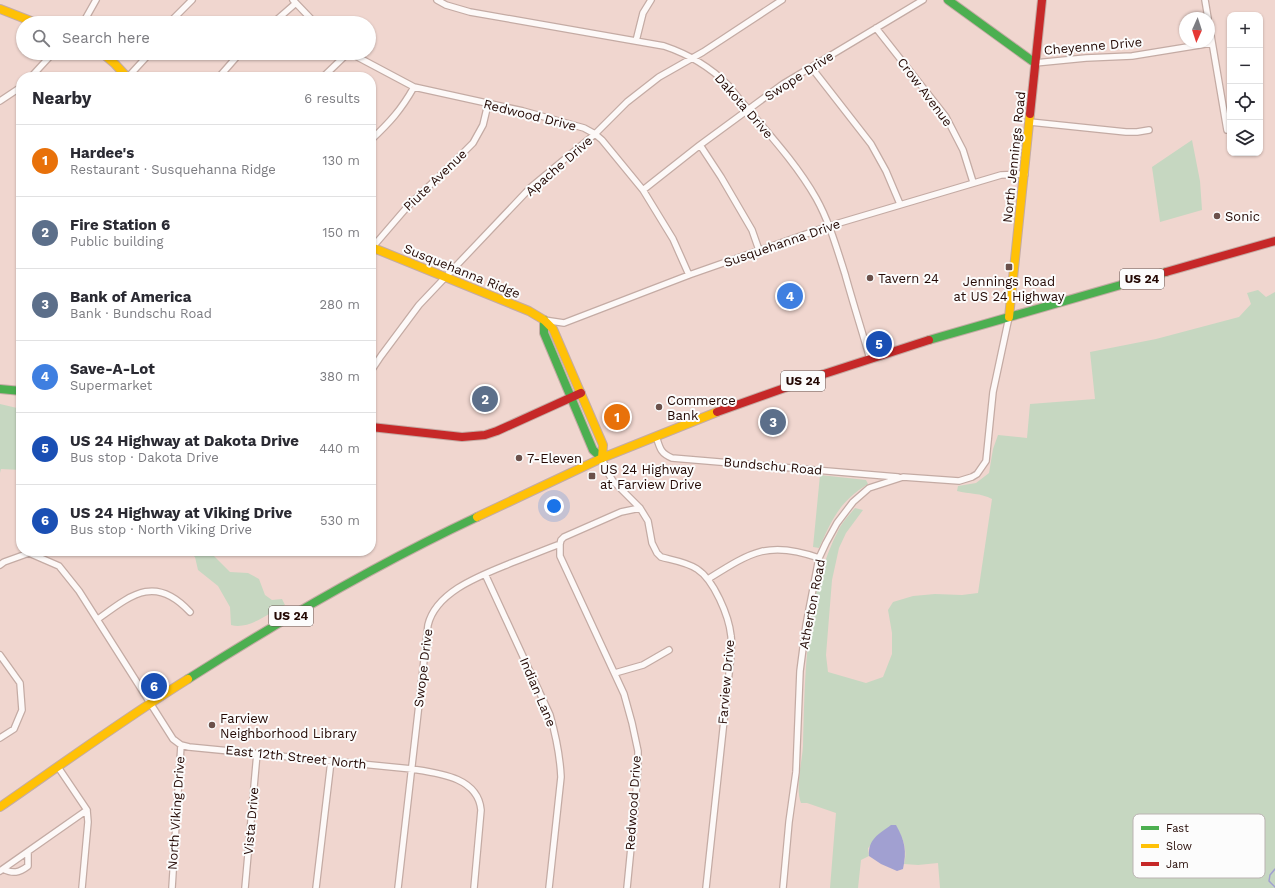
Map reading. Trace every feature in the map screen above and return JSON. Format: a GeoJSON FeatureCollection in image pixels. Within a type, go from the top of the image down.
{"type":"FeatureCollection","features":[{"type":"Feature","properties":{"kind":"main road","name":"Cheyenne Drive"},"geometry":{"type":"LineString","coordinates":[[948,0],[1036,63]]}},
{"type":"Feature","properties":{"kind":"main road","name":"North Jennings Road"},"geometry":{"type":"LineString","coordinates":[[1009,317],[1042,0]]}},
{"type":"Feature","properties":{"kind":"main road"},"geometry":{"type":"LineString","coordinates":[[0,9],[18,16]]}},
{"type":"Feature","properties":{"kind":"main road"},"geometry":{"type":"LineString","coordinates":[[110,60],[123,72]]}},
{"type":"Feature","properties":{"kind":"main road","name":"US 24"},"geometry":{"type":"LineString","coordinates":[[0,807],[77,752],[150,703],[267,630],[397,557],[498,506],[602,458],[692,421],[767,393],[870,359],[1009,317],[1275,241]]}},
{"type":"Feature","properties":{"kind":"main road","name":"Susquehanna Ridge"},"geometry":{"type":"LineString","coordinates":[[376,250],[529,311],[544,320],[553,329],[604,445],[602,458]]}},
{"type":"Feature","properties":{"kind":"main road"},"geometry":{"type":"LineString","coordinates":[[544,320],[544,333],[593,450],[602,458]]}},
{"type":"Feature","properties":{"kind":"main road"},"geometry":{"type":"LineString","coordinates":[[0,389],[16,391]]}},
{"type":"Feature","properties":{"kind":"main road"},"geometry":{"type":"LineString","coordinates":[[376,428],[462,437],[485,435],[580,393]]}},
{"type":"Feature","properties":{"kind":"main road"},"geometry":{"type":"LineString","coordinates":[[581,421],[591,418]]}},
{"type":"Feature","properties":{"kind":"street"},"geometry":{"type":"LineString","coordinates":[[87,16],[96,0]]}},
{"type":"Feature","properties":{"kind":"street"},"geometry":{"type":"LineString","coordinates":[[176,16],[192,0]]}},
{"type":"Feature","properties":{"kind":"street","name":"Dakota Drive"},"geometry":{"type":"LineString","coordinates":[[437,0],[446,5],[470,12],[664,46],[691,58],[717,74],[728,85],[802,176],[816,199],[829,226],[870,359]]}},
{"type":"Feature","properties":{"kind":"street"},"geometry":{"type":"LineString","coordinates":[[636,41],[643,13],[651,0]]}},
{"type":"Feature","properties":{"kind":"street","name":"Apache Drive"},"geometry":{"type":"LineString","coordinates":[[376,364],[419,305],[531,187],[595,134],[627,102],[660,78],[782,0]]}},
{"type":"Feature","properties":{"kind":"street","name":"Swope Drive"},"geometry":{"type":"LineString","coordinates":[[643,190],[700,145],[783,84],[923,0]]}},
{"type":"Feature","properties":{"kind":"street"},"geometry":{"type":"LineString","coordinates":[[1205,0],[1207,12]]}},
{"type":"Feature","properties":{"kind":"street"},"geometry":{"type":"LineString","coordinates":[[280,16],[294,2],[308,16]]}},
{"type":"Feature","properties":{"kind":"street","name":"Crow Avenue"},"geometry":{"type":"LineString","coordinates":[[876,28],[946,117],[963,150],[973,182]]}},
{"type":"Feature","properties":{"kind":"street","name":"Cheyenne Drive"},"geometry":{"type":"LineString","coordinates":[[1036,63],[1086,58],[1132,56],[1181,48]]}},
{"type":"Feature","properties":{"kind":"street"},"geometry":{"type":"LineString","coordinates":[[1213,48],[1227,130]]}},
{"type":"Feature","properties":{"kind":"street"},"geometry":{"type":"LineString","coordinates":[[36,72],[47,60]]}},
{"type":"Feature","properties":{"kind":"street"},"geometry":{"type":"LineString","coordinates":[[133,72],[144,60]]}},
{"type":"Feature","properties":{"kind":"street"},"geometry":{"type":"LineString","coordinates":[[223,72],[234,60]]}},
{"type":"Feature","properties":{"kind":"street"},"geometry":{"type":"LineString","coordinates":[[328,72],[341,60]]}},
{"type":"Feature","properties":{"kind":"street","name":"Redwood Drive"},"geometry":{"type":"LineString","coordinates":[[362,60],[414,87],[524,111],[584,128],[595,134],[602,140],[643,190],[673,239],[689,275]]}},
{"type":"Feature","properties":{"kind":"street"},"geometry":{"type":"LineString","coordinates":[[811,67],[871,144],[886,171],[900,204]]}},
{"type":"Feature","properties":{"kind":"street"},"geometry":{"type":"LineString","coordinates":[[376,135],[396,116],[414,87]]}},
{"type":"Feature","properties":{"kind":"street"},"geometry":{"type":"LineString","coordinates":[[0,101],[16,90]]}},
{"type":"Feature","properties":{"kind":"street","name":"Piute Avenue"},"geometry":{"type":"LineString","coordinates":[[376,243],[408,206],[473,143],[483,125],[488,104]]}},
{"type":"Feature","properties":{"kind":"street"},"geometry":{"type":"LineString","coordinates":[[1030,122],[1126,132],[1149,130]]}},
{"type":"Feature","properties":{"kind":"street"},"geometry":{"type":"LineString","coordinates":[[700,145],[749,224],[759,250]]}},
{"type":"Feature","properties":{"kind":"street","name":"Susquehanna Drive"},"geometry":{"type":"LineString","coordinates":[[544,320],[564,323],[689,275],[829,226],[973,182],[1001,175],[1025,174]]}},
{"type":"Feature","properties":{"kind":"street","name":"Atherton Road"},"geometry":{"type":"LineString","coordinates":[[783,888],[789,822],[796,772],[800,671],[806,625],[819,558],[837,523],[861,493],[869,488],[903,477],[959,481],[972,477],[982,468],[986,461],[993,392],[1009,317]]}},
{"type":"Feature","properties":{"kind":"street","name":"Bundschu Road"},"geometry":{"type":"LineString","coordinates":[[656,436],[661,450],[672,458],[903,477]]}},
{"type":"Feature","properties":{"kind":"street","name":"Farview Drive"},"geometry":{"type":"LineString","coordinates":[[602,458],[613,481],[640,508],[648,521],[652,543],[657,553],[661,557],[695,567],[708,579],[726,615],[731,636],[731,655],[706,888]]}},
{"type":"Feature","properties":{"kind":"street","name":"Swope Drive"},"geometry":{"type":"LineString","coordinates":[[398,888],[430,618],[436,608],[451,593],[468,582],[560,544],[564,536],[621,512],[640,508]]}},
{"type":"Feature","properties":{"kind":"street","name":"Redwood Drive"},"geometry":{"type":"LineString","coordinates":[[560,544],[560,556],[624,694],[638,751],[635,807],[627,888]]}},
{"type":"Feature","properties":{"kind":"street"},"geometry":{"type":"LineString","coordinates":[[708,579],[743,559],[768,549],[788,549],[803,552],[819,558]]}},
{"type":"Feature","properties":{"kind":"street"},"geometry":{"type":"LineString","coordinates":[[0,565],[20,556]]}},
{"type":"Feature","properties":{"kind":"street","name":"North Viking Drive"},"geometry":{"type":"LineString","coordinates":[[38,556],[59,566],[79,591],[173,739],[181,744],[172,888]]}},
{"type":"Feature","properties":{"kind":"street","name":"Indian Lane"},"geometry":{"type":"LineString","coordinates":[[485,574],[550,715],[556,737],[561,778],[549,888]]}},
{"type":"Feature","properties":{"kind":"street"},"geometry":{"type":"LineString","coordinates":[[98,619],[131,596],[155,591],[167,594],[182,603],[190,612]]}},
{"type":"Feature","properties":{"kind":"street"},"geometry":{"type":"LineString","coordinates":[[615,673],[643,665],[669,650]]}},
{"type":"Feature","properties":{"kind":"street"},"geometry":{"type":"LineString","coordinates":[[0,655],[20,683],[22,710],[14,729],[0,738]]}},
{"type":"Feature","properties":{"kind":"street","name":"East 12th Street North"},"geometry":{"type":"LineString","coordinates":[[181,744],[189,747],[412,769],[441,774],[463,783],[474,791],[478,798],[481,810],[474,888]]}},
{"type":"Feature","properties":{"kind":"street","name":"Vista Drive"},"geometry":{"type":"LineString","coordinates":[[245,888],[257,753]]}},
{"type":"Feature","properties":{"kind":"street"},"geometry":{"type":"LineString","coordinates":[[316,888],[331,761]]}},
{"type":"Feature","properties":{"kind":"street"},"geometry":{"type":"LineString","coordinates":[[58,767],[86,810],[88,822],[82,888]]}},
{"type":"Feature","properties":{"kind":"street"},"geometry":{"type":"LineString","coordinates":[[1,870],[86,810]]}},
{"type":"Feature","properties":{"kind":"street"},"geometry":{"type":"LineString","coordinates":[[1,870],[14,873],[21,872],[28,866],[28,852]]}},
{"type":"Feature","properties":{"kind":"green space"},"geometry":{"type":"Polygon","coordinates":[[[1192,140],[1200,181],[1202,210],[1160,222],[1152,167],[1192,140]]]}},
{"type":"Feature","properties":{"kind":"green space"},"geometry":{"type":"Polygon","coordinates":[[[1258,290],[1266,297],[1275,292],[1275,888],[940,888],[938,863],[918,865],[904,864],[905,848],[895,825],[891,826],[868,848],[869,856],[861,860],[858,888],[830,888],[836,813],[807,803],[801,803],[799,797],[799,783],[803,746],[806,663],[813,608],[819,580],[828,554],[842,523],[855,508],[863,510],[846,533],[839,548],[832,580],[826,655],[828,672],[866,683],[883,677],[892,654],[892,633],[888,610],[893,602],[913,596],[935,594],[962,595],[978,593],[992,499],[957,491],[958,486],[976,483],[989,473],[993,449],[998,435],[1027,438],[1030,404],[1095,399],[1090,352],[1156,339],[1239,317],[1251,304],[1247,293],[1258,290]]]}},
{"type":"Feature","properties":{"kind":"green space"},"geometry":{"type":"Polygon","coordinates":[[[0,404],[16,408],[16,470],[1,469],[0,473],[0,404]]]}},
{"type":"Feature","properties":{"kind":"green space"},"geometry":{"type":"Polygon","coordinates":[[[820,475],[866,480],[868,484],[843,504],[828,528],[819,548],[813,547],[820,475]]]}},
{"type":"Feature","properties":{"kind":"green space"},"geometry":{"type":"Polygon","coordinates":[[[194,556],[214,556],[230,572],[248,573],[259,579],[265,595],[272,600],[282,599],[285,605],[252,623],[238,626],[231,625],[230,607],[218,586],[198,570],[194,556]]]}},
{"type":"Feature","properties":{"kind":"water"},"geometry":{"type":"Polygon","coordinates":[[[891,825],[896,825],[905,851],[903,869],[897,871],[881,864],[869,856],[872,841],[891,825]]]}},
{"type":"Feature","properties":{"kind":"waterway"},"geometry":{"type":"LineString","coordinates":[[1275,869],[1270,875],[1269,881],[1275,887]]}},
{"type":"Feature","properties":{"kind":"traffic: fast"},"geometry":{"type":"LineString","coordinates":[[948,0],[1035,63]]}},
{"type":"Feature","properties":{"kind":"traffic: fast"},"geometry":{"type":"LineString","coordinates":[[929,340],[1166,272]]}},
{"type":"Feature","properties":{"kind":"traffic: fast"},"geometry":{"type":"LineString","coordinates":[[544,320],[544,333],[593,450],[602,458]]}},
{"type":"Feature","properties":{"kind":"traffic: fast"},"geometry":{"type":"LineString","coordinates":[[0,389],[16,391]]}},
{"type":"Feature","properties":{"kind":"traffic: fast"},"geometry":{"type":"LineString","coordinates":[[188,679],[258,635],[366,573],[477,517]]}},
{"type":"Feature","properties":{"kind":"traffic: slow"},"geometry":{"type":"LineString","coordinates":[[0,9],[18,16]]}},
{"type":"Feature","properties":{"kind":"traffic: slow"},"geometry":{"type":"LineString","coordinates":[[110,60],[122,72]]}},
{"type":"Feature","properties":{"kind":"traffic: slow"},"geometry":{"type":"LineString","coordinates":[[1009,317],[1030,114]]}},
{"type":"Feature","properties":{"kind":"traffic: slow"},"geometry":{"type":"LineString","coordinates":[[376,249],[529,311],[544,320],[553,329],[603,445],[602,458]]}},
{"type":"Feature","properties":{"kind":"traffic: slow"},"geometry":{"type":"LineString","coordinates":[[477,517],[602,458],[717,412]]}},
{"type":"Feature","properties":{"kind":"traffic: slow"},"geometry":{"type":"LineString","coordinates":[[0,807],[188,679]]}},
{"type":"Feature","properties":{"kind":"traffic: jam"},"geometry":{"type":"LineString","coordinates":[[1030,114],[1042,0]]}},
{"type":"Feature","properties":{"kind":"traffic: jam"},"geometry":{"type":"LineString","coordinates":[[1166,272],[1275,241]]}},
{"type":"Feature","properties":{"kind":"traffic: jam"},"geometry":{"type":"LineString","coordinates":[[717,412],[824,374],[929,340]]}},
{"type":"Feature","properties":{"kind":"traffic: jam"},"geometry":{"type":"LineString","coordinates":[[376,428],[462,437],[485,435],[581,393]]}},
{"type":"Feature","properties":{"kind":"place","name":"Sonic"},"geometry":{"type":"Point","coordinates":[1217,216]}},
{"type":"Feature","properties":{"kind":"place","name":"Jennings Road at US 24 Highway"},"geometry":{"type":"Point","coordinates":[1009,267]}},
{"type":"Feature","properties":{"kind":"place","name":"Tavern 24"},"geometry":{"type":"Point","coordinates":[870,278]}},
{"type":"Feature","properties":{"kind":"place","name":"Save-A-Lot"},"geometry":{"type":"Point","coordinates":[790,296]}},
{"type":"Feature","properties":{"kind":"place","name":"US 24 Highway at Dakota Drive"},"geometry":{"type":"Point","coordinates":[879,344]}},
{"type":"Feature","properties":{"kind":"place","name":"Fire Station 6"},"geometry":{"type":"Point","coordinates":[485,399]}},
{"type":"Feature","properties":{"kind":"place","name":"Commerce Bank"},"geometry":{"type":"Point","coordinates":[659,407]}},
{"type":"Feature","properties":{"kind":"place","name":"Hardee's"},"geometry":{"type":"Point","coordinates":[617,417]}},
{"type":"Feature","properties":{"kind":"place","name":"Bank of America"},"geometry":{"type":"Point","coordinates":[773,422]}},
{"type":"Feature","properties":{"kind":"place","name":"7-Eleven"},"geometry":{"type":"Point","coordinates":[519,458]}},
{"type":"Feature","properties":{"kind":"place","name":"US 24 Highway at Farview Drive"},"geometry":{"type":"Point","coordinates":[592,476]}},
{"type":"Feature","properties":{"kind":"place","name":"US 24 Highway at Viking Drive"},"geometry":{"type":"Point","coordinates":[154,686]}},
{"type":"Feature","properties":{"kind":"place","name":"Farview Neighborhood Library"},"geometry":{"type":"Point","coordinates":[212,725]}}]}
